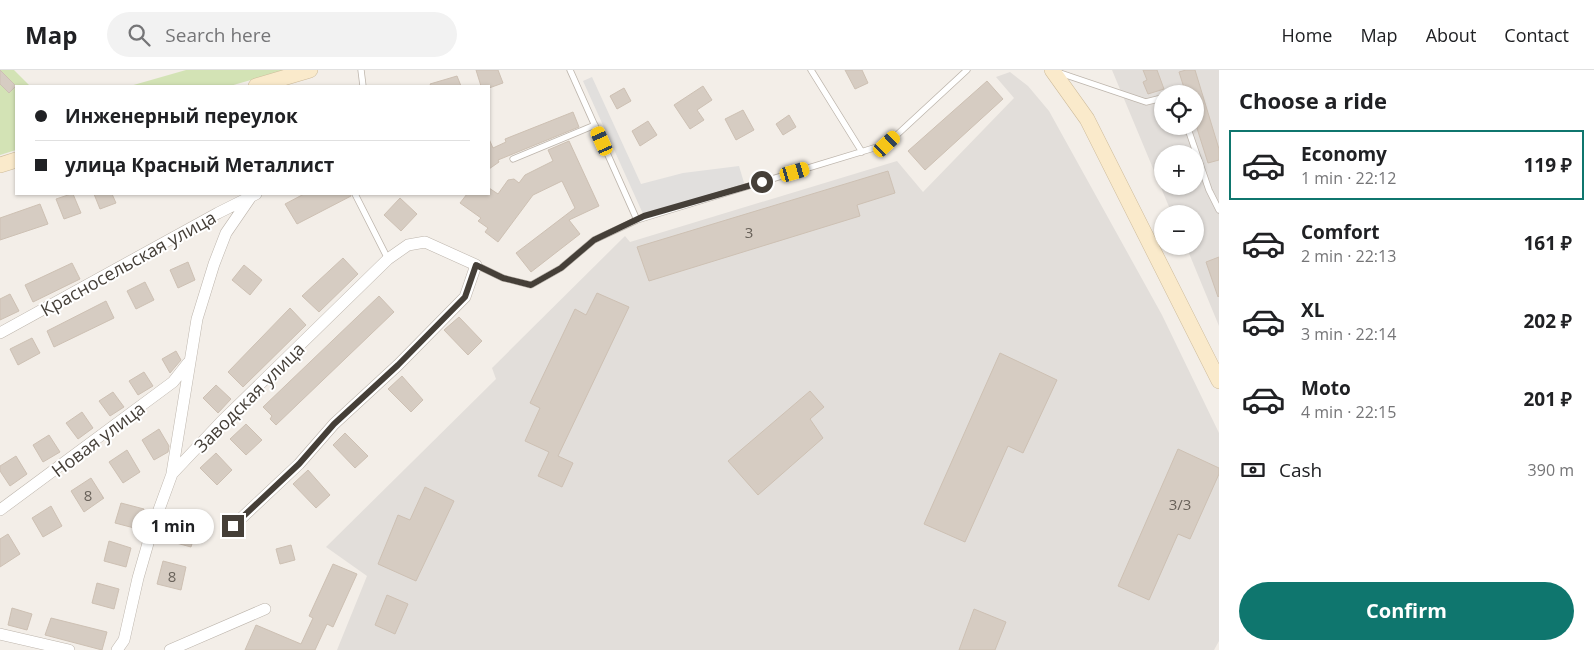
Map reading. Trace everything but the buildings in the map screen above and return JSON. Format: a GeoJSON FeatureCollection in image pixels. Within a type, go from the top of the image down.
{"type":"FeatureCollection","features":[{"type":"Feature","properties":{"kind":"street"},"geometry":{"type":"LineString","coordinates":[[259,85],[310,70]]}},
{"type":"Feature","properties":{"kind":"street"},"geometry":{"type":"LineString","coordinates":[[1052,70],[1087,119],[1219,381]]}},
{"type":"Feature","properties":{"kind":"street"},"geometry":{"type":"LineString","coordinates":[[0,165],[15,160]]}},
{"type":"Feature","properties":{"kind":"street"},"geometry":{"type":"LineString","coordinates":[[172,474],[197,319],[226,233],[254,195]]}},
{"type":"Feature","properties":{"kind":"street","name":"Красносельская улица"},"geometry":{"type":"LineString","coordinates":[[0,334],[254,195]]}},
{"type":"Feature","properties":{"kind":"street","name":"Заводская улица"},"geometry":{"type":"LineString","coordinates":[[117,650],[124,640],[138,578],[153,526],[172,474],[228,416],[388,259],[408,245],[424,242],[476,265]]}},
{"type":"Feature","properties":{"kind":"street"},"geometry":{"type":"LineString","coordinates":[[233,526],[299,464],[334,424],[398,365],[465,297],[476,265]]}},
{"type":"Feature","properties":{"kind":"street","name":"Новая улица"},"geometry":{"type":"LineString","coordinates":[[0,510],[173,382],[190,362]]}},
{"type":"Feature","properties":{"kind":"street"},"geometry":{"type":"LineString","coordinates":[[170,650],[265,609]]}},
{"type":"Feature","properties":{"kind":"street"},"geometry":{"type":"LineString","coordinates":[[0,634],[69,650]]}},
{"type":"Feature","properties":{"kind":"lane"},"geometry":{"type":"LineString","coordinates":[[361,70],[362,85]]}},
{"type":"Feature","properties":{"kind":"lane"},"geometry":{"type":"LineString","coordinates":[[570,70],[637,220]]}},
{"type":"Feature","properties":{"kind":"lane"},"geometry":{"type":"LineString","coordinates":[[812,70],[862,152]]}},
{"type":"Feature","properties":{"kind":"lane"},"geometry":{"type":"LineString","coordinates":[[476,265],[503,278],[531,285],[561,268],[594,240],[644,216],[887,144],[967,70]]}},
{"type":"Feature","properties":{"kind":"lane"},"geometry":{"type":"LineString","coordinates":[[1052,70],[1146,102],[1154,100]]}},
{"type":"Feature","properties":{"kind":"lane"},"geometry":{"type":"LineString","coordinates":[[514,159],[595,125]]}},
{"type":"Feature","properties":{"kind":"lane"},"geometry":{"type":"LineString","coordinates":[[1190,135],[1209,190],[1219,210]]}},
{"type":"Feature","properties":{"kind":"lane"},"geometry":{"type":"LineString","coordinates":[[356,195],[388,259]]}},
{"type":"Feature","properties":{"kind":"shaded area"},"geometry":{"type":"Polygon","coordinates":[[[1112,70],[1219,70],[1219,326],[1190,255],[1204,255],[1204,205],[1168,205],[1164,195],[1204,195],[1204,145],[1154,145],[1154,171],[1112,70]]]}},
{"type":"Feature","properties":{"kind":"shaded area"},"geometry":{"type":"Polygon","coordinates":[[[1010,72],[1028,86],[1049,111],[1162,315],[1219,433],[1219,641],[1214,650],[337,650],[367,576],[326,547],[496,379],[492,368],[625,236],[630,242],[897,161],[923,192],[1014,98],[996,77],[1010,72]]]}},
{"type":"Feature","properties":{"kind":"shaded area"},"geometry":{"type":"Polygon","coordinates":[[[592,77],[641,184],[683,173],[739,166],[745,186],[644,216],[583,81],[592,77]]]}},
{"type":"Feature","properties":{"kind":"green space"},"geometry":{"type":"Polygon","coordinates":[[[0,70],[14,70],[29,85],[15,85],[15,150],[0,155],[0,70]]]}},
{"type":"Feature","properties":{"kind":"green space"},"geometry":{"type":"Polygon","coordinates":[[[186,70],[285,70],[233,85],[134,85],[186,70]]]}},
{"type":"Feature","properties":{"kind":"route"},"geometry":{"type":"LineString","coordinates":[[233,526],[299,464],[334,424],[398,365],[465,297],[476,265],[503,278],[531,285],[561,268],[594,240],[644,216],[762,182]]}}]}
